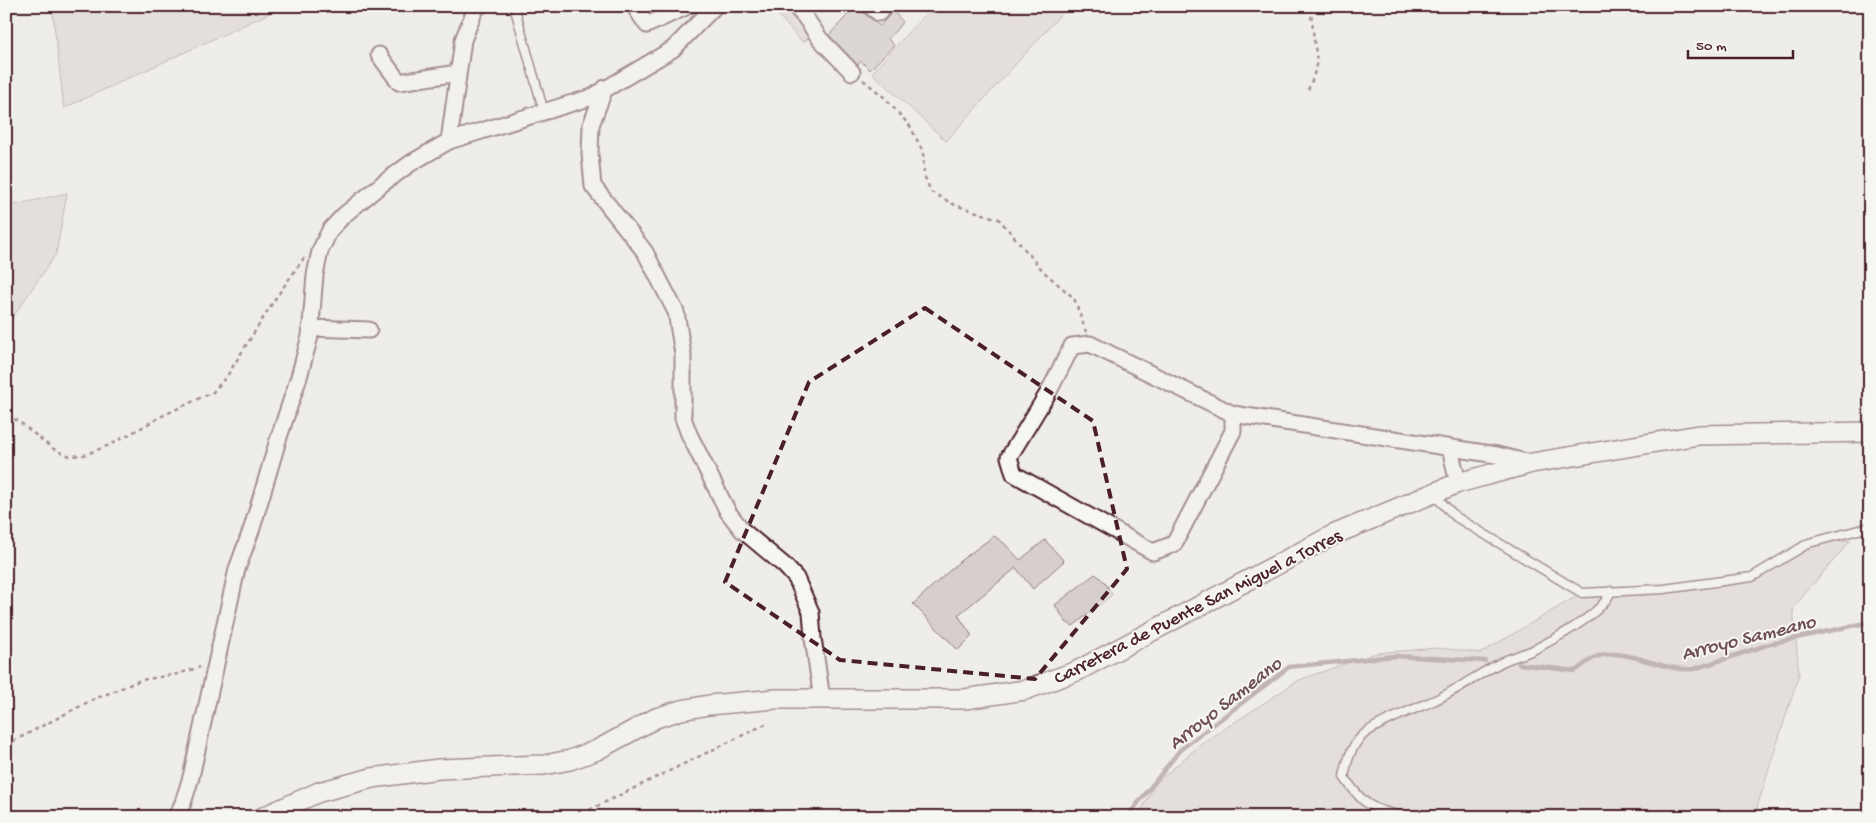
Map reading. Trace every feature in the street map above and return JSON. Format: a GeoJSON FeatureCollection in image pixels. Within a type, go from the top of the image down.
{"type":"FeatureCollection","features":[{"type":"Feature","properties":{"kind":"street"},"geometry":{"type":"LineString","coordinates":[[449,141],[463,40],[475,10],[479,6]]}},
{"type":"Feature","properties":{"kind":"street"},"geometry":{"type":"LineString","coordinates":[[634,6],[647,25],[688,6]]}},
{"type":"Feature","properties":{"kind":"street"},"geometry":{"type":"LineString","coordinates":[[178,816],[191,777],[237,569],[252,528],[299,377],[310,328],[314,275],[320,251],[330,230],[344,215],[382,184],[449,141],[592,96],[673,49],[715,6]]}},
{"type":"Feature","properties":{"kind":"street"},"geometry":{"type":"LineString","coordinates":[[794,6],[806,17],[820,39],[852,72]]}},
{"type":"Feature","properties":{"kind":"street"},"geometry":{"type":"LineString","coordinates":[[870,6],[878,13],[884,6]]}},
{"type":"Feature","properties":{"kind":"street"},"geometry":{"type":"LineString","coordinates":[[379,55],[399,82],[458,73]]}},
{"type":"Feature","properties":{"kind":"street"},"geometry":{"type":"LineString","coordinates":[[605,88],[591,125],[590,154],[593,186],[645,252],[676,312],[683,354],[683,418],[728,512],[742,530],[785,566],[796,578],[811,612],[822,699]]}},
{"type":"Feature","properties":{"kind":"street"},"geometry":{"type":"LineString","coordinates":[[310,328],[369,330]]}},
{"type":"Feature","properties":{"kind":"street"},"geometry":{"type":"LineString","coordinates":[[1233,414],[1233,431],[1174,544],[1153,552],[1014,474],[1009,457],[1048,393],[1072,346],[1090,344],[1233,414],[1450,448],[1532,463]]}},
{"type":"Feature","properties":{"kind":"street","name":"Carretera de Puente San Miguel a Torres"},"geometry":{"type":"LineString","coordinates":[[263,817],[319,792],[381,776],[482,766],[520,767],[544,765],[570,760],[597,750],[656,718],[681,710],[709,705],[775,699],[965,698],[1025,690],[1077,671],[1333,535],[1434,495],[1458,483],[1532,463],[1699,435],[1870,432]]}},
{"type":"Feature","properties":{"kind":"street"},"geometry":{"type":"LineString","coordinates":[[1450,448],[1458,483]]}},
{"type":"Feature","properties":{"kind":"lane"},"geometry":{"type":"LineString","coordinates":[[514,6],[544,112]]}},
{"type":"Feature","properties":{"kind":"lane"},"geometry":{"type":"LineString","coordinates":[[1434,495],[1456,517],[1582,593],[1664,589],[1752,576],[1809,543],[1870,527]]}},
{"type":"Feature","properties":{"kind":"lane"},"geometry":{"type":"LineString","coordinates":[[1405,817],[1367,805],[1356,795],[1344,777],[1348,757],[1363,734],[1436,700],[1506,660],[1564,633],[1588,617],[1608,599],[1611,591]]}},
{"type":"Feature","properties":{"kind":"path"},"geometry":{"type":"LineString","coordinates":[[1308,90],[1317,62],[1310,6]]}},
{"type":"Feature","properties":{"kind":"path"},"geometry":{"type":"LineString","coordinates":[[852,72],[884,97],[910,126],[922,152],[924,174],[931,192],[955,205],[999,219],[1044,272],[1066,289],[1074,298],[1090,344]]}},
{"type":"Feature","properties":{"kind":"path"},"geometry":{"type":"LineString","coordinates":[[6,418],[17,420],[52,448],[62,453],[70,456],[84,455],[112,444],[164,415],[213,392],[227,376],[275,298],[305,256]]}},
{"type":"Feature","properties":{"kind":"path"},"geometry":{"type":"LineString","coordinates":[[6,745],[92,700],[140,680],[178,674],[216,662]]}},
{"type":"Feature","properties":{"kind":"path"},"geometry":{"type":"LineString","coordinates":[[575,817],[768,723]]}},
{"type":"Feature","properties":{"kind":"highlighted area"},"geometry":{"type":"Polygon","coordinates":[[[925,308],[1093,421],[1127,569],[1035,679],[840,660],[725,582],[809,382],[925,308]]]}},
{"type":"Feature","properties":{"kind":"shaded area"},"geometry":{"type":"Polygon","coordinates":[[[52,6],[285,6],[64,108],[52,6]]]}},
{"type":"Feature","properties":{"kind":"shaded area"},"geometry":{"type":"Polygon","coordinates":[[[770,6],[795,6],[815,31],[803,43],[770,6]]]}},
{"type":"Feature","properties":{"kind":"shaded area"},"geometry":{"type":"Polygon","coordinates":[[[932,6],[1057,6],[1063,12],[946,141],[872,73],[932,6]]]}},
{"type":"Feature","properties":{"kind":"shaded area"},"geometry":{"type":"Polygon","coordinates":[[[67,193],[56,254],[6,327],[6,207],[67,193]]]}},
{"type":"Feature","properties":{"kind":"shaded area"},"geometry":{"type":"Polygon","coordinates":[[[994,536],[1004,543],[1020,560],[1045,540],[1064,561],[1033,589],[1016,568],[958,615],[972,636],[958,650],[913,604],[960,561],[994,536]]]}},
{"type":"Feature","properties":{"kind":"shaded area"},"geometry":{"type":"Polygon","coordinates":[[[1851,540],[1793,608],[1799,674],[1754,817],[1138,817],[1155,784],[1200,745],[1299,680],[1376,653],[1438,648],[1481,653],[1582,593],[1752,577],[1809,543],[1851,540]]]}},
{"type":"Feature","properties":{"kind":"shaded area"},"geometry":{"type":"Polygon","coordinates":[[[1095,574],[1105,583],[1112,595],[1073,626],[1066,622],[1055,605],[1095,574]]]}},
{"type":"Feature","properties":{"kind":"building"},"geometry":{"type":"Polygon","coordinates":[[[856,6],[860,6],[864,13],[880,26],[893,11],[903,22],[888,39],[894,45],[870,70],[861,61],[858,65],[829,35],[856,6]]]}},
{"type":"Feature","properties":{"kind":"waterway","name":"Arroyo Sameano"},"geometry":{"type":"LineString","coordinates":[[1519,664],[1575,671],[1595,657],[1609,654],[1633,657],[1670,667],[1694,669],[1770,644],[1870,622]]}},
{"type":"Feature","properties":{"kind":"waterway","name":"Arroyo Sameano"},"geometry":{"type":"LineString","coordinates":[[1127,817],[1180,750],[1289,667],[1395,656],[1485,661]]}}]}
